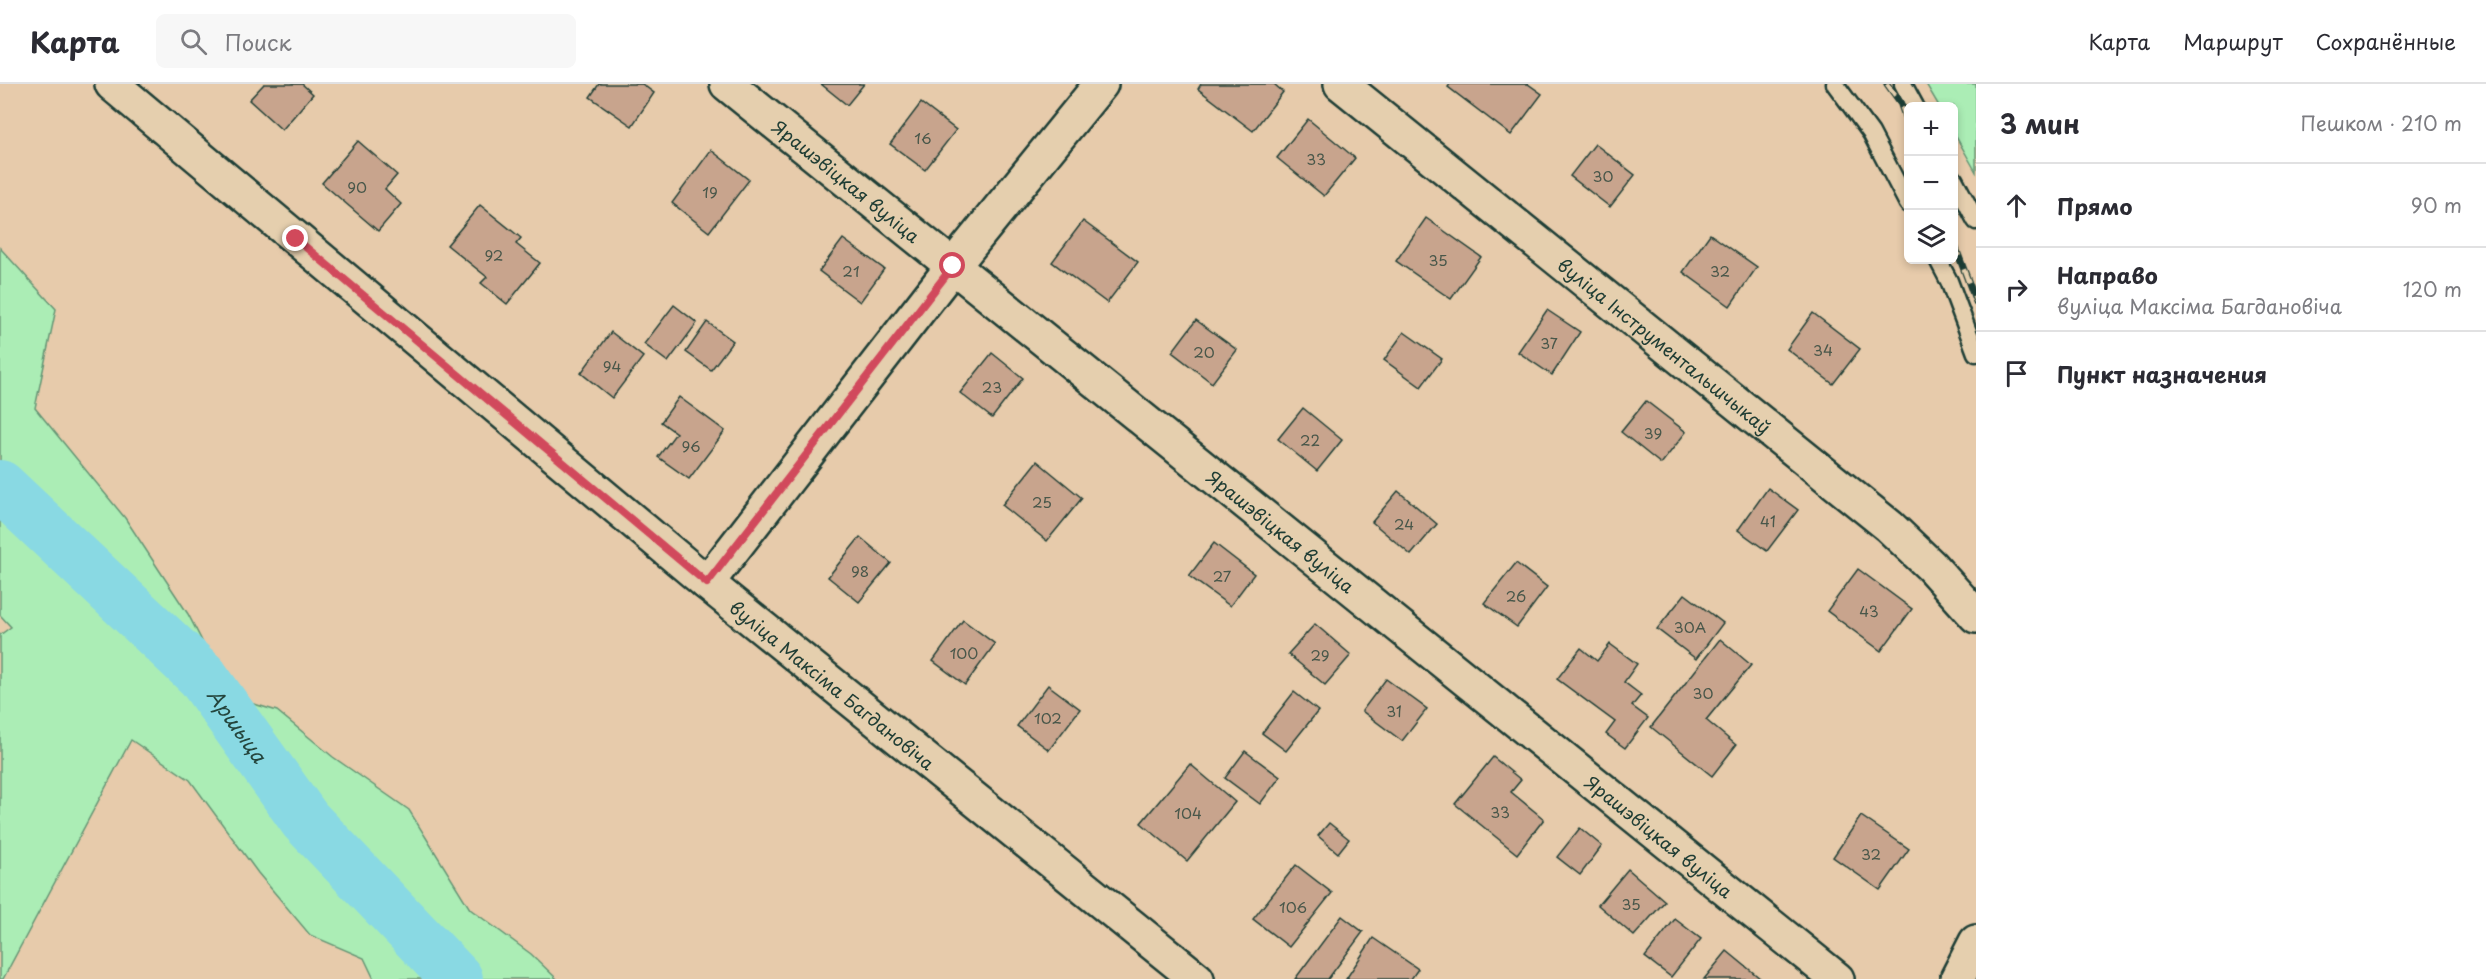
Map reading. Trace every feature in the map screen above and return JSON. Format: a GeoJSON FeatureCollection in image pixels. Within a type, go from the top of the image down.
{"type":"FeatureCollection","features":[{"type":"Feature","properties":{"kind":"street","name":"вуліца Максіма Багдановіча"},"geometry":{"type":"LineString","coordinates":[[112,84],[707,583],[1197,979]]}},
{"type":"Feature","properties":{"kind":"street","name":"Ярашэвіцкая вуліца"},"geometry":{"type":"LineString","coordinates":[[727,84],[1837,979]]}},
{"type":"Feature","properties":{"kind":"street"},"geometry":{"type":"LineString","coordinates":[[707,583],[953,266],[1101,84]]}},
{"type":"Feature","properties":{"kind":"street","name":"вуліца Інструментальшчыкаў"},"geometry":{"type":"LineString","coordinates":[[1341,84],[1889,526],[1931,566],[1976,616]]}},
{"type":"Feature","properties":{"kind":"street"},"geometry":{"type":"LineString","coordinates":[[1956,979],[1976,942]]}},
{"type":"Feature","properties":{"kind":"lane"},"geometry":{"type":"LineString","coordinates":[[1835,84],[1871,133],[1904,196]]}},
{"type":"Feature","properties":{"kind":"lane"},"geometry":{"type":"LineString","coordinates":[[1903,84],[1913,102]]}},
{"type":"Feature","properties":{"kind":"lane"},"geometry":{"type":"LineString","coordinates":[[1958,188],[1976,221]]}},
{"type":"Feature","properties":{"kind":"lane"},"geometry":{"type":"LineString","coordinates":[[1940,264],[1949,280],[1976,353]]}},
{"type":"Feature","properties":{"kind":"green space"},"geometry":{"type":"Polygon","coordinates":[[[1926,84],[1976,84],[1976,172],[1958,140],[1958,102],[1937,102],[1926,84]]]}},
{"type":"Feature","properties":{"kind":"green space"},"geometry":{"type":"Polygon","coordinates":[[[0,248],[56,309],[35,408],[125,518],[188,614],[231,697],[277,711],[333,757],[409,810],[470,909],[531,954],[557,979],[374,979],[364,958],[310,935],[258,873],[190,780],[131,740],[3,979],[0,979],[0,635],[11,627],[0,615],[0,248]]]}},
{"type":"Feature","properties":{"kind":"building"},"geometry":{"type":"Polygon","coordinates":[[[264,84],[302,84],[313,94],[282,130],[249,100],[264,84]]]}},
{"type":"Feature","properties":{"kind":"building"},"geometry":{"type":"Polygon","coordinates":[[[599,84],[642,84],[654,93],[632,126],[590,97],[599,84]]]}},
{"type":"Feature","properties":{"kind":"building"},"geometry":{"type":"Polygon","coordinates":[[[821,84],[864,84],[847,105],[821,84]]]}},
{"type":"Feature","properties":{"kind":"building"},"geometry":{"type":"Polygon","coordinates":[[[1201,84],[1274,84],[1283,92],[1253,131],[1198,89],[1201,84]]]}},
{"type":"Feature","properties":{"kind":"building"},"geometry":{"type":"Polygon","coordinates":[[[1450,84],[1528,84],[1542,94],[1511,135],[1448,87],[1450,84]]]}},
{"type":"Feature","properties":{"kind":"building"},"geometry":{"type":"Polygon","coordinates":[[[921,103],[956,130],[925,170],[890,144],[921,103]]]}},
{"type":"Feature","properties":{"kind":"building"},"geometry":{"type":"Polygon","coordinates":[[[1308,119],[1355,158],[1324,196],[1277,158],[1308,119]]]}},
{"type":"Feature","properties":{"kind":"building"},"geometry":{"type":"Polygon","coordinates":[[[358,141],[397,175],[385,189],[401,204],[378,231],[322,183],[358,141]]]}},
{"type":"Feature","properties":{"kind":"building"},"geometry":{"type":"Polygon","coordinates":[[[1595,144],[1635,175],[1610,207],[1570,176],[1595,144]]]}},
{"type":"Feature","properties":{"kind":"building"},"geometry":{"type":"Polygon","coordinates":[[[711,150],[749,180],[709,232],[672,203],[711,150]]]}},
{"type":"Feature","properties":{"kind":"building"},"geometry":{"type":"Polygon","coordinates":[[[480,205],[521,238],[516,244],[540,263],[507,304],[481,283],[487,277],[447,245],[480,205]]]}},
{"type":"Feature","properties":{"kind":"building"},"geometry":{"type":"Polygon","coordinates":[[[1426,218],[1481,257],[1451,299],[1396,261],[1426,218]]]}},
{"type":"Feature","properties":{"kind":"building"},"geometry":{"type":"Polygon","coordinates":[[[1083,221],[1138,262],[1107,303],[1052,262],[1083,221]]]}},
{"type":"Feature","properties":{"kind":"building"},"geometry":{"type":"Polygon","coordinates":[[[1710,234],[1757,267],[1730,306],[1683,272],[1710,234]]]}},
{"type":"Feature","properties":{"kind":"building"},"geometry":{"type":"Polygon","coordinates":[[[843,239],[884,269],[860,302],[819,271],[843,239]]]}},
{"type":"Feature","properties":{"kind":"building"},"geometry":{"type":"Polygon","coordinates":[[[674,305],[697,323],[668,362],[644,344],[674,305]]]}},
{"type":"Feature","properties":{"kind":"building"},"geometry":{"type":"Polygon","coordinates":[[[1547,310],[1580,332],[1552,375],[1518,352],[1547,310]]]}},
{"type":"Feature","properties":{"kind":"building"},"geometry":{"type":"Polygon","coordinates":[[[1813,313],[1860,349],[1833,384],[1787,349],[1813,313]]]}},
{"type":"Feature","properties":{"kind":"building"},"geometry":{"type":"Polygon","coordinates":[[[1196,320],[1237,350],[1212,383],[1172,352],[1196,320]]]}},
{"type":"Feature","properties":{"kind":"building"},"geometry":{"type":"Polygon","coordinates":[[[707,322],[733,341],[711,370],[686,352],[707,322]]]}},
{"type":"Feature","properties":{"kind":"building"},"geometry":{"type":"Polygon","coordinates":[[[611,332],[643,357],[612,398],[581,373],[611,332]]]}},
{"type":"Feature","properties":{"kind":"building"},"geometry":{"type":"Polygon","coordinates":[[[1404,332],[1442,359],[1421,387],[1384,360],[1404,332]]]}},
{"type":"Feature","properties":{"kind":"building"},"geometry":{"type":"Polygon","coordinates":[[[992,353],[1023,378],[992,418],[960,393],[992,353]]]}},
{"type":"Feature","properties":{"kind":"building"},"geometry":{"type":"Polygon","coordinates":[[[679,397],[725,431],[689,479],[658,457],[676,433],[661,422],[679,397]]]}},
{"type":"Feature","properties":{"kind":"building"},"geometry":{"type":"Polygon","coordinates":[[[1646,401],[1686,432],[1661,464],[1621,432],[1646,401]]]}},
{"type":"Feature","properties":{"kind":"building"},"geometry":{"type":"Polygon","coordinates":[[[1303,408],[1342,440],[1317,471],[1278,439],[1303,408]]]}},
{"type":"Feature","properties":{"kind":"building"},"geometry":{"type":"Polygon","coordinates":[[[1037,461],[1082,498],[1047,541],[1002,505],[1037,461]]]}},
{"type":"Feature","properties":{"kind":"building"},"geometry":{"type":"Polygon","coordinates":[[[1768,488],[1798,510],[1767,551],[1738,530],[1768,488]]]}},
{"type":"Feature","properties":{"kind":"building"},"geometry":{"type":"Polygon","coordinates":[[[1398,491],[1437,524],[1411,555],[1372,522],[1398,491]]]}},
{"type":"Feature","properties":{"kind":"building"},"geometry":{"type":"Polygon","coordinates":[[[860,537],[891,563],[859,602],[828,577],[860,537]]]}},
{"type":"Feature","properties":{"kind":"building"},"geometry":{"type":"Polygon","coordinates":[[[1214,543],[1254,574],[1230,606],[1189,576],[1214,543]]]}},
{"type":"Feature","properties":{"kind":"building"},"geometry":{"type":"Polygon","coordinates":[[[1516,563],[1547,587],[1517,627],[1484,603],[1516,563]]]}},
{"type":"Feature","properties":{"kind":"building"},"geometry":{"type":"Polygon","coordinates":[[[1858,569],[1912,609],[1881,651],[1827,611],[1858,569]]]}},
{"type":"Feature","properties":{"kind":"building"},"geometry":{"type":"Polygon","coordinates":[[[1685,594],[1723,623],[1696,659],[1657,629],[1685,594]]]}},
{"type":"Feature","properties":{"kind":"building"},"geometry":{"type":"Polygon","coordinates":[[[963,620],[995,644],[965,685],[933,661],[963,620]]]}},
{"type":"Feature","properties":{"kind":"building"},"geometry":{"type":"Polygon","coordinates":[[[1315,624],[1351,655],[1325,685],[1288,654],[1315,624]]]}},
{"type":"Feature","properties":{"kind":"building"},"geometry":{"type":"Polygon","coordinates":[[[1720,639],[1751,665],[1706,720],[1736,745],[1712,776],[1651,727],[1720,639]]]}},
{"type":"Feature","properties":{"kind":"building"},"geometry":{"type":"Polygon","coordinates":[[[1610,644],[1637,664],[1624,682],[1641,695],[1632,706],[1648,718],[1625,748],[1606,734],[1615,722],[1557,679],[1581,648],[1597,661],[1610,644]]]}},
{"type":"Feature","properties":{"kind":"building"},"geometry":{"type":"Polygon","coordinates":[[[1386,679],[1427,709],[1402,741],[1362,711],[1386,679]]]}},
{"type":"Feature","properties":{"kind":"building"},"geometry":{"type":"Polygon","coordinates":[[[1048,685],[1080,709],[1049,750],[1017,726],[1048,685]]]}},
{"type":"Feature","properties":{"kind":"building"},"geometry":{"type":"Polygon","coordinates":[[[1294,692],[1318,711],[1286,751],[1262,733],[1294,692]]]}},
{"type":"Feature","properties":{"kind":"building"},"geometry":{"type":"Polygon","coordinates":[[[1245,751],[1280,777],[1260,804],[1225,778],[1245,751]]]}},
{"type":"Feature","properties":{"kind":"building"},"geometry":{"type":"Polygon","coordinates":[[[1493,757],[1521,780],[1511,792],[1544,819],[1517,854],[1455,804],[1493,757]]]}},
{"type":"Feature","properties":{"kind":"building"},"geometry":{"type":"Polygon","coordinates":[[[1190,764],[1235,802],[1187,861],[1141,823],[1190,764]]]}},
{"type":"Feature","properties":{"kind":"building"},"geometry":{"type":"Polygon","coordinates":[[[1861,816],[1909,849],[1880,890],[1833,857],[1861,816]]]}},
{"type":"Feature","properties":{"kind":"building"},"geometry":{"type":"Polygon","coordinates":[[[1329,823],[1349,839],[1338,853],[1318,836],[1329,823]]]}},
{"type":"Feature","properties":{"kind":"building"},"geometry":{"type":"Polygon","coordinates":[[[1580,828],[1602,846],[1580,875],[1557,857],[1580,828]]]}},
{"type":"Feature","properties":{"kind":"building"},"geometry":{"type":"Polygon","coordinates":[[[1296,865],[1332,893],[1289,947],[1253,919],[1296,865]]]}},
{"type":"Feature","properties":{"kind":"building"},"geometry":{"type":"Polygon","coordinates":[[[1628,869],[1665,901],[1634,936],[1598,905],[1628,869]]]}},
{"type":"Feature","properties":{"kind":"building"},"geometry":{"type":"Polygon","coordinates":[[[1342,916],[1363,932],[1328,979],[1295,979],[1342,916]]]}},
{"type":"Feature","properties":{"kind":"building"},"geometry":{"type":"Polygon","coordinates":[[[1675,919],[1701,939],[1671,977],[1645,957],[1675,919]]]}},
{"type":"Feature","properties":{"kind":"building"},"geometry":{"type":"Polygon","coordinates":[[[1373,938],[1418,969],[1411,979],[1346,979],[1373,938]]]}},
{"type":"Feature","properties":{"kind":"building"},"geometry":{"type":"Polygon","coordinates":[[[1727,951],[1761,979],[1704,979],[1727,951]]]}},
{"type":"Feature","properties":{"kind":"waterway","name":"Аршыца"},"geometry":{"type":"LineString","coordinates":[[0,486],[202,676],[305,820],[457,979]]}},
{"type":"Feature","properties":{"kind":"railway"},"geometry":{"type":"LineString","coordinates":[[1887,84],[1900,102],[1904,114]]}},
{"type":"Feature","properties":{"kind":"railway"},"geometry":{"type":"LineString","coordinates":[[1958,254],[1976,302]]}},
{"type":"Feature","properties":{"kind":"route"},"geometry":{"type":"LineString","coordinates":[[296,239],[707,583],[953,266]]}}]}
